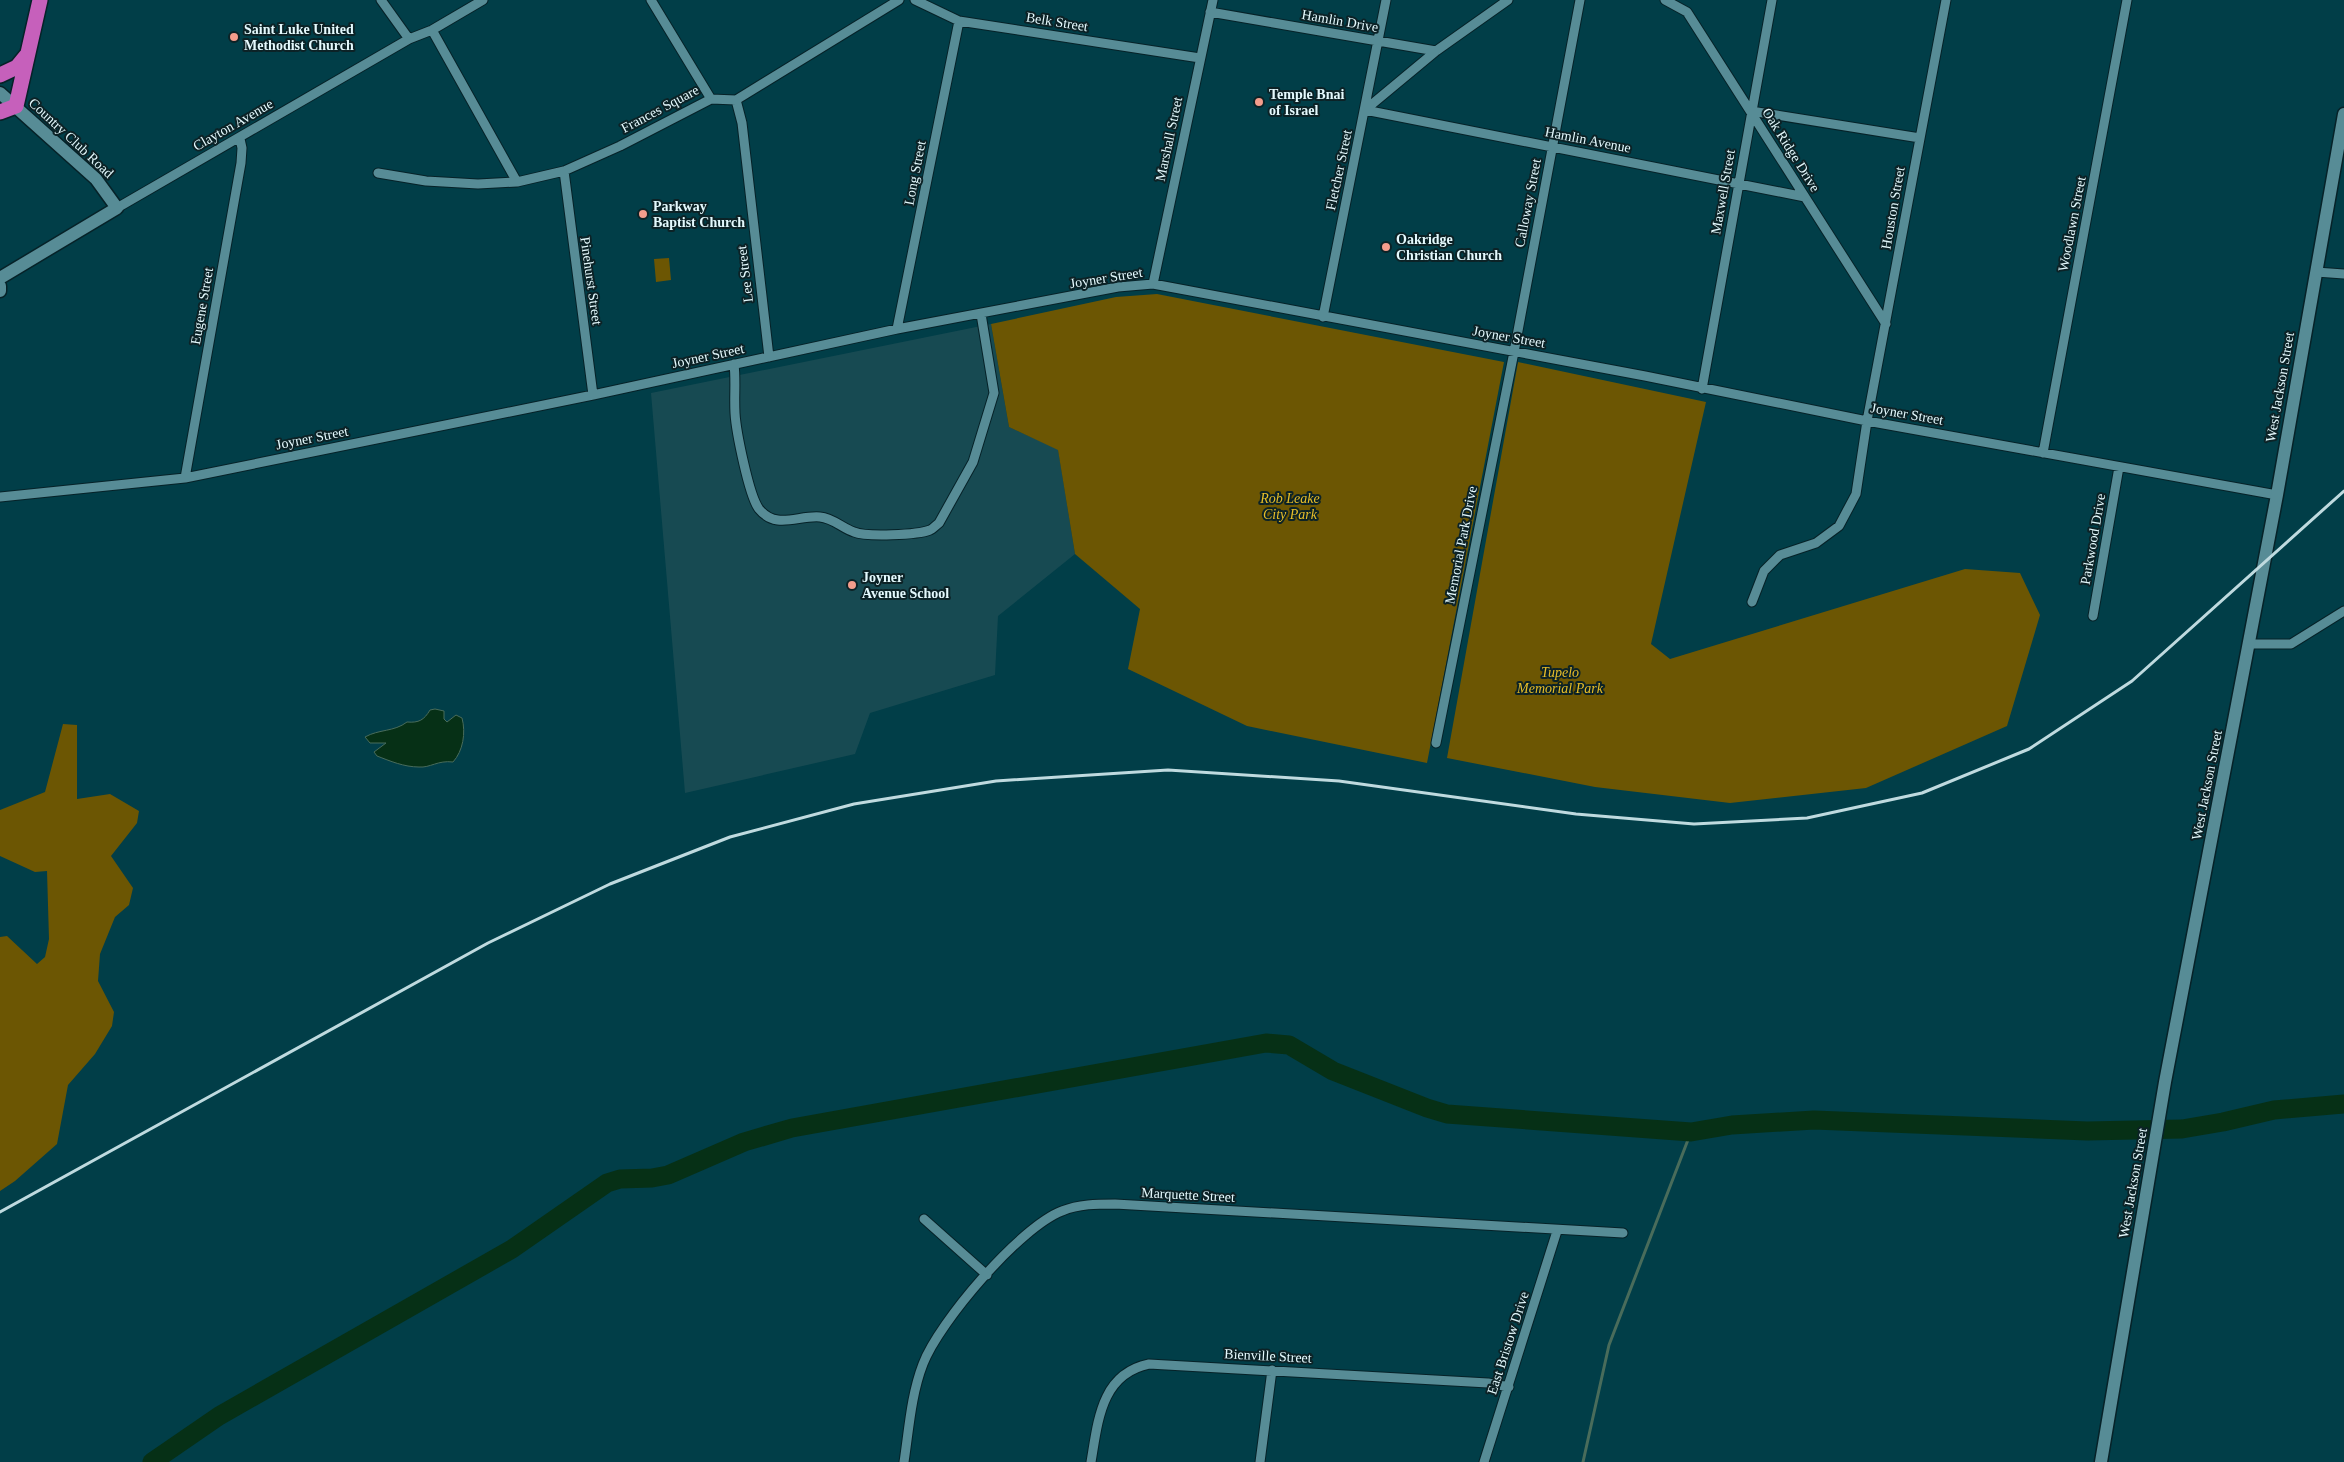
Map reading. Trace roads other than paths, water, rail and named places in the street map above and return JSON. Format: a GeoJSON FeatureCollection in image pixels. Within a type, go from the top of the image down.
{"type":"FeatureCollection","features":[{"type":"Feature","properties":{"kind":"highway"},"geometry":{"type":"LineString","coordinates":[[0,112],[16,106],[40,0]]}},
{"type":"Feature","properties":{"kind":"highway"},"geometry":{"type":"LineString","coordinates":[[0,75],[17,67],[27,55]]}},
{"type":"Feature","properties":{"kind":"street"},"geometry":{"type":"LineString","coordinates":[[381,0],[409,39]]}},
{"type":"Feature","properties":{"kind":"street","name":"Clayton Avenue"},"geometry":{"type":"LineString","coordinates":[[0,278],[409,39],[432,30],[483,0]]}},
{"type":"Feature","properties":{"kind":"street","name":"Frances Square"},"geometry":{"type":"LineString","coordinates":[[378,173],[426,181],[478,184],[517,182],[564,171],[620,146],[711,99],[651,0]]}},
{"type":"Feature","properties":{"kind":"street"},"geometry":{"type":"LineString","coordinates":[[711,99],[736,100],[899,0]]}},
{"type":"Feature","properties":{"kind":"street","name":"Belk Street"},"geometry":{"type":"LineString","coordinates":[[915,0],[959,20],[1200,58]]}},
{"type":"Feature","properties":{"kind":"street","name":"Marshall Street"},"geometry":{"type":"LineString","coordinates":[[1153,284],[1213,0]]}},
{"type":"Feature","properties":{"kind":"street","name":"Fletcher Street"},"geometry":{"type":"LineString","coordinates":[[1322,317],[1386,0]]}},
{"type":"Feature","properties":{"kind":"street"},"geometry":{"type":"LineString","coordinates":[[1365,110],[1436,50],[1508,0]]}},
{"type":"Feature","properties":{"kind":"street","name":"Calloway Street"},"geometry":{"type":"LineString","coordinates":[[1514,352],[1580,0]]}},
{"type":"Feature","properties":{"kind":"street","name":"Oak Ridge Drive"},"geometry":{"type":"LineString","coordinates":[[1665,0],[1686,12],[1886,324]]}},
{"type":"Feature","properties":{"kind":"street","name":"Maxwell Street"},"geometry":{"type":"LineString","coordinates":[[1702,389],[1739,184],[1750,111],[1772,0]]}},
{"type":"Feature","properties":{"kind":"street","name":"Houston Street"},"geometry":{"type":"LineString","coordinates":[[1752,602],[1764,571],[1780,555],[1816,544],[1839,526],[1856,494],[1867,421],[1946,0]]}},
{"type":"Feature","properties":{"kind":"street","name":"Woodlawn Street"},"geometry":{"type":"LineString","coordinates":[[2043,452],[2127,0]]}},
{"type":"Feature","properties":{"kind":"street","name":"Hamlin Drive"},"geometry":{"type":"LineString","coordinates":[[1210,12],[1377,42],[1436,50]]}},
{"type":"Feature","properties":{"kind":"street","name":"Long Street"},"geometry":{"type":"LineString","coordinates":[[897,330],[959,20]]}},
{"type":"Feature","properties":{"kind":"street"},"geometry":{"type":"LineString","coordinates":[[432,30],[517,182]]}},
{"type":"Feature","properties":{"kind":"street","name":"Country Club Road"},"geometry":{"type":"LineString","coordinates":[[0,93],[96,179],[117,208]]}},
{"type":"Feature","properties":{"kind":"street","name":"Lee Street"},"geometry":{"type":"LineString","coordinates":[[736,100],[743,133],[769,356]]}},
{"type":"Feature","properties":{"kind":"street","name":"Hamlin Avenue"},"geometry":{"type":"LineString","coordinates":[[1365,110],[1805,197]]}},
{"type":"Feature","properties":{"kind":"street"},"geometry":{"type":"LineString","coordinates":[[1750,111],[1920,138]]}},
{"type":"Feature","properties":{"kind":"street","name":"West Jackson Street"},"geometry":{"type":"LineString","coordinates":[[2101,1462],[2165,1082],[2249,644],[2344,114]]}},
{"type":"Feature","properties":{"kind":"street","name":"Eugene Street"},"geometry":{"type":"LineString","coordinates":[[185,478],[241,163],[242,148],[240,138]]}},
{"type":"Feature","properties":{"kind":"street","name":"Pinehurst Street"},"geometry":{"type":"LineString","coordinates":[[564,171],[592,395]]}},
{"type":"Feature","properties":{"kind":"street"},"geometry":{"type":"LineString","coordinates":[[2316,272],[2344,274]]}},
{"type":"Feature","properties":{"kind":"street","name":"Joyner Street"},"geometry":{"type":"LineString","coordinates":[[0,497],[185,478],[592,395],[897,330],[1118,287],[1153,284],[1645,376],[1867,421],[2276,494]]}},
{"type":"Feature","properties":{"kind":"street"},"geometry":{"type":"LineString","coordinates":[[0,286],[0,291]]}},
{"type":"Feature","properties":{"kind":"street"},"geometry":{"type":"LineString","coordinates":[[734,364],[736,382],[735,416],[752,495],[759,508],[769,518],[780,521],[819,517],[832,520],[855,533],[872,536],[930,530],[939,523],[973,462],[994,394],[981,314]]}},
{"type":"Feature","properties":{"kind":"street","name":"Memorial Park Drive"},"geometry":{"type":"LineString","coordinates":[[1436,743],[1514,352]]}},
{"type":"Feature","properties":{"kind":"street","name":"Parkwood Drive"},"geometry":{"type":"LineString","coordinates":[[2093,616],[2119,467]]}},
{"type":"Feature","properties":{"kind":"street"},"geometry":{"type":"LineString","coordinates":[[2249,644],[2292,644],[2344,612]]}},
{"type":"Feature","properties":{"kind":"street","name":"Marquette Street"},"geometry":{"type":"LineString","coordinates":[[904,1462],[915,1391],[928,1353],[940,1331],[987,1275],[1036,1226],[1061,1211],[1085,1205],[1211,1210],[1557,1231],[1623,1233]]}},
{"type":"Feature","properties":{"kind":"street"},"geometry":{"type":"LineString","coordinates":[[924,1219],[987,1275]]}},
{"type":"Feature","properties":{"kind":"street","name":"East Bristow Drive"},"geometry":{"type":"LineString","coordinates":[[1484,1462],[1557,1231]]}},
{"type":"Feature","properties":{"kind":"street","name":"Bienville Street"},"geometry":{"type":"LineString","coordinates":[[1091,1462],[1102,1405],[1113,1384],[1129,1371],[1149,1364],[1488,1383],[1509,1387]]}},
{"type":"Feature","properties":{"kind":"street"},"geometry":{"type":"LineString","coordinates":[[1260,1462],[1272,1370]]}},
{"type":"Feature","properties":{"kind":"waterway"},"geometry":{"type":"LineString","coordinates":[[152,1462],[219,1416],[512,1249],[607,1183],[620,1179],[652,1178],[668,1175],[744,1142],[792,1128],[1266,1043],[1289,1045],[1333,1071],[1447,1114],[1691,1132],[1732,1125],[1814,1120],[2087,1131],[2182,1129],[2274,1110],[2344,1104]]}},
{"type":"Feature","properties":{"kind":"waterway"},"geometry":{"type":"LineString","coordinates":[[1583,1462],[1609,1345],[1691,1132]]}},
{"type":"Feature","properties":{"kind":"railway"},"geometry":{"type":"LineString","coordinates":[[0,1212],[488,943],[610,884],[730,837],[854,804],[996,781],[1168,770],[1339,781],[1576,814],[1694,824],[1807,818],[1922,793],[2029,749],[2132,681],[2344,491]]}},
{"type":"Feature","properties":{"kind":"place","name":"Saint Luke United Methodist Church"},"geometry":{"type":"Point","coordinates":[234,37]}},
{"type":"Feature","properties":{"kind":"place","name":"Temple Bnai of Israel"},"geometry":{"type":"Point","coordinates":[1259,102]}},
{"type":"Feature","properties":{"kind":"place","name":"Parkway Baptist Church"},"geometry":{"type":"Point","coordinates":[643,214]}},
{"type":"Feature","properties":{"kind":"place","name":"Oakridge Christian Church"},"geometry":{"type":"Point","coordinates":[1386,247]}},
{"type":"Feature","properties":{"kind":"place","name":"Joyner Avenue School"},"geometry":{"type":"Point","coordinates":[852,585]}},
{"type":"Feature","properties":{"kind":"park label","name":"Rob Leake City Park"},"geometry":{"type":"Point","coordinates":[1290,506]}},
{"type":"Feature","properties":{"kind":"park label","name":"Tupelo Memorial Park"},"geometry":{"type":"Point","coordinates":[1560,680]}}]}
